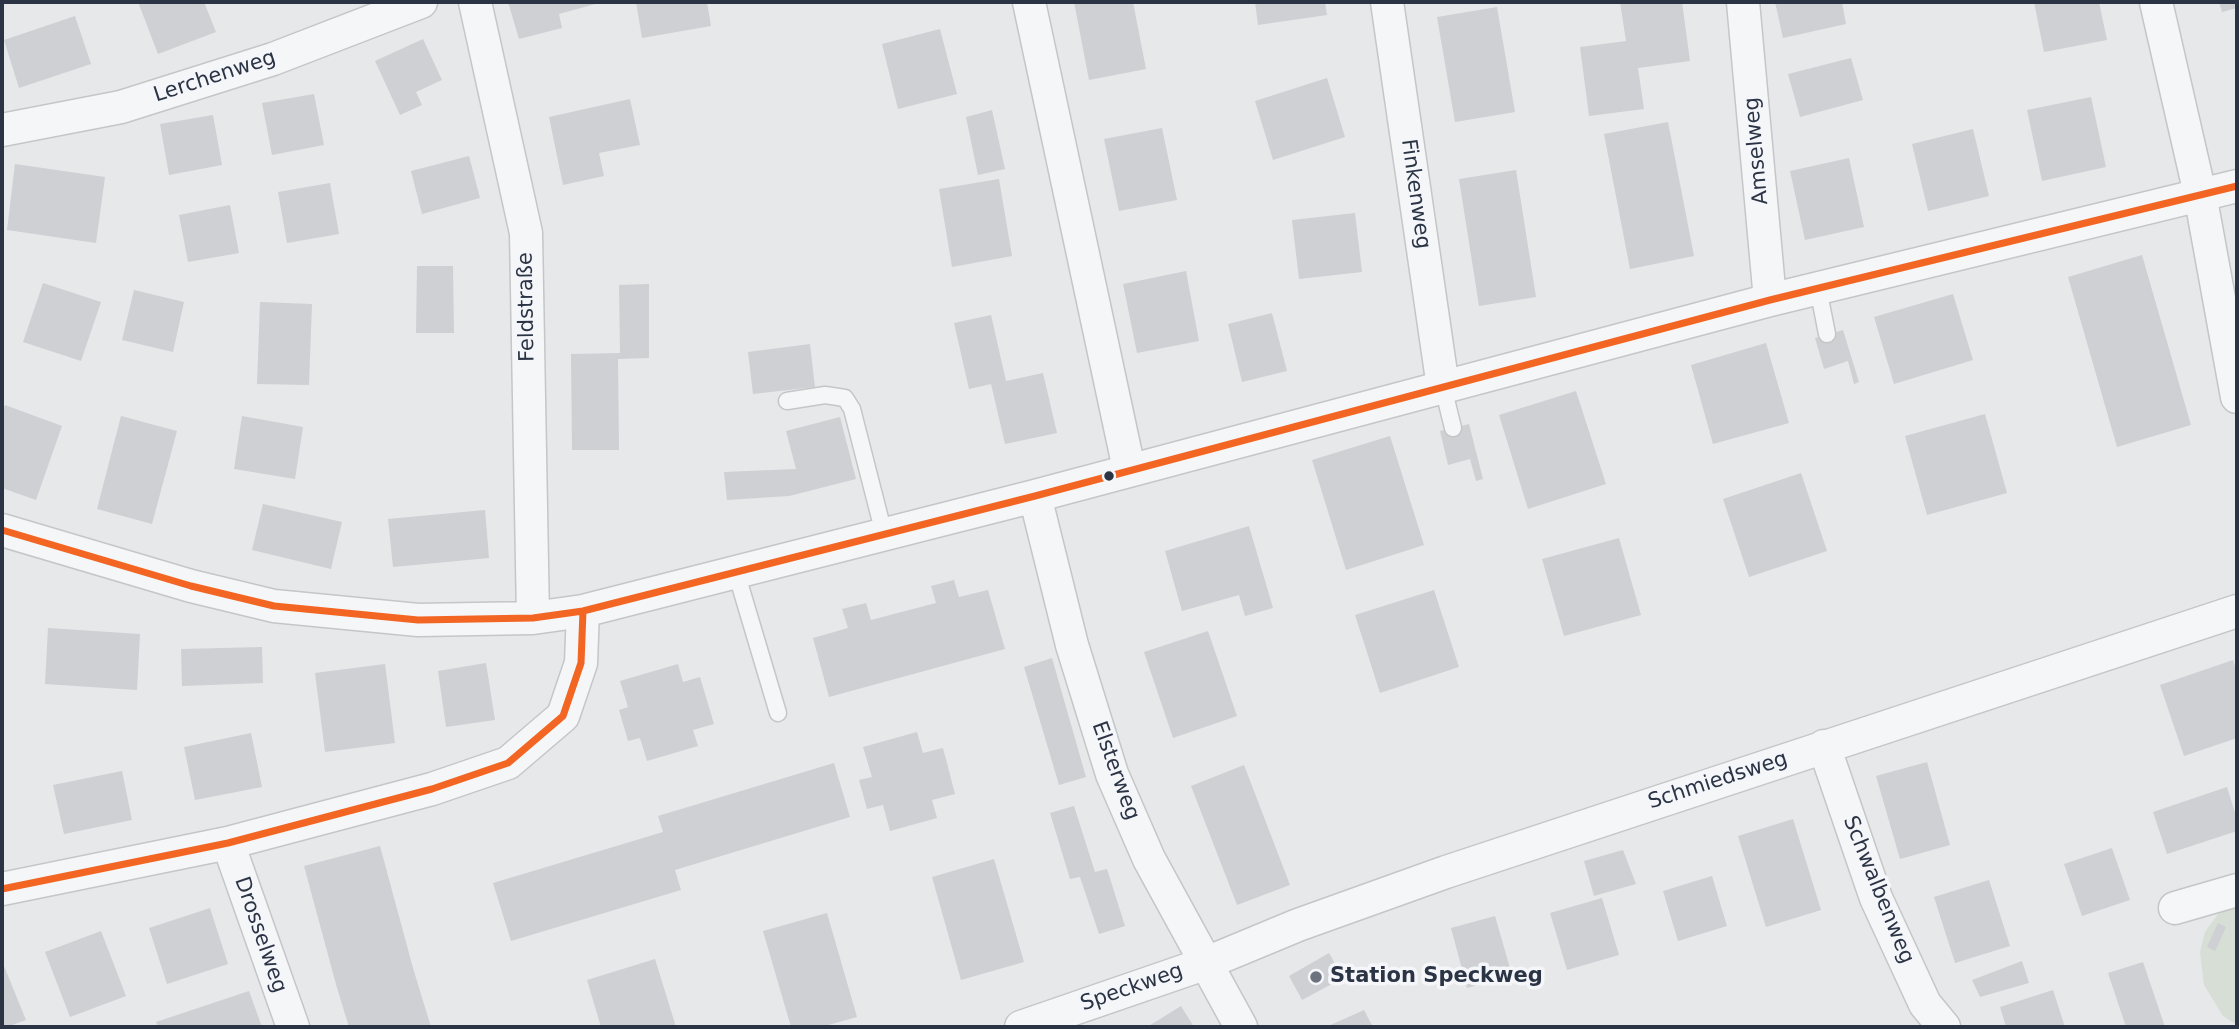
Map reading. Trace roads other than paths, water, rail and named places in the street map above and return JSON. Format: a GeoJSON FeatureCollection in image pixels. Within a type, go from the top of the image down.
{"type":"FeatureCollection","features":[{"type":"Feature","properties":{"kind":"street","name":"Lerchenweg"},"geometry":{"type":"LineString","coordinates":[[2,130],[121,107],[273,59],[421,2]]}},
{"type":"Feature","properties":{"kind":"street","name":"Feldstraße"},"geometry":{"type":"LineString","coordinates":[[475,2],[526,233],[533,618]]}},
{"type":"Feature","properties":{"kind":"street"},"geometry":{"type":"LineString","coordinates":[[1029,2],[1129,469]]}},
{"type":"Feature","properties":{"kind":"street","name":"Finkenweg"},"geometry":{"type":"LineString","coordinates":[[1387,2],[1443,387]]}},
{"type":"Feature","properties":{"kind":"street","name":"Amselweg"},"geometry":{"type":"LineString","coordinates":[[1743,2],[1770,300]]}},
{"type":"Feature","properties":{"kind":"street"},"geometry":{"type":"LineString","coordinates":[[2156,2],[2200,194],[2237,397]]}},
{"type":"Feature","properties":{"kind":"street"},"geometry":{"type":"LineString","coordinates":[[2,530],[191,586],[274,606],[418,620],[533,618],[583,611],[1035,496],[1770,300],[2237,186]]}},
{"type":"Feature","properties":{"kind":"street","name":"Elsterweg"},"geometry":{"type":"LineString","coordinates":[[1035,496],[1072,645],[1112,774],[1149,859],[1204,964],[1241,1027]]}},
{"type":"Feature","properties":{"kind":"street"},"geometry":{"type":"LineString","coordinates":[[2,889],[228,843],[432,789],[508,763],[563,716],[581,663],[583,611]]}},
{"type":"Feature","properties":{"kind":"street","name":"Schmiedsweg"},"geometry":{"type":"LineString","coordinates":[[1204,964],[1297,925],[1446,872],[2237,611]]}},
{"type":"Feature","properties":{"kind":"street","name":"Schwalbenweg"},"geometry":{"type":"LineString","coordinates":[[1824,746],[1876,898],[1925,1004],[1944,1027]]}},
{"type":"Feature","properties":{"kind":"street","name":"Drosselweg"},"geometry":{"type":"LineString","coordinates":[[228,843],[293,1027]]}},
{"type":"Feature","properties":{"kind":"street"},"geometry":{"type":"LineString","coordinates":[[2175,908],[2237,890]]}},
{"type":"Feature","properties":{"kind":"street","name":"Speckweg"},"geometry":{"type":"LineString","coordinates":[[1021,1027],[1204,964]]}},
{"type":"Feature","properties":{"kind":"lane"},"geometry":{"type":"LineString","coordinates":[[1818,288],[1827,334]]}},
{"type":"Feature","properties":{"kind":"lane"},"geometry":{"type":"LineString","coordinates":[[1443,387],[1453,428]]}},
{"type":"Feature","properties":{"kind":"lane"},"geometry":{"type":"LineString","coordinates":[[787,401],[825,395],[845,398],[852,409],[884,534]]}},
{"type":"Feature","properties":{"kind":"lane"},"geometry":{"type":"LineString","coordinates":[[736,572],[778,713]]}},
{"type":"Feature","properties":{"kind":"place","name":"Station Speckweg"},"geometry":{"type":"Point","coordinates":[1316,977]}}]}
